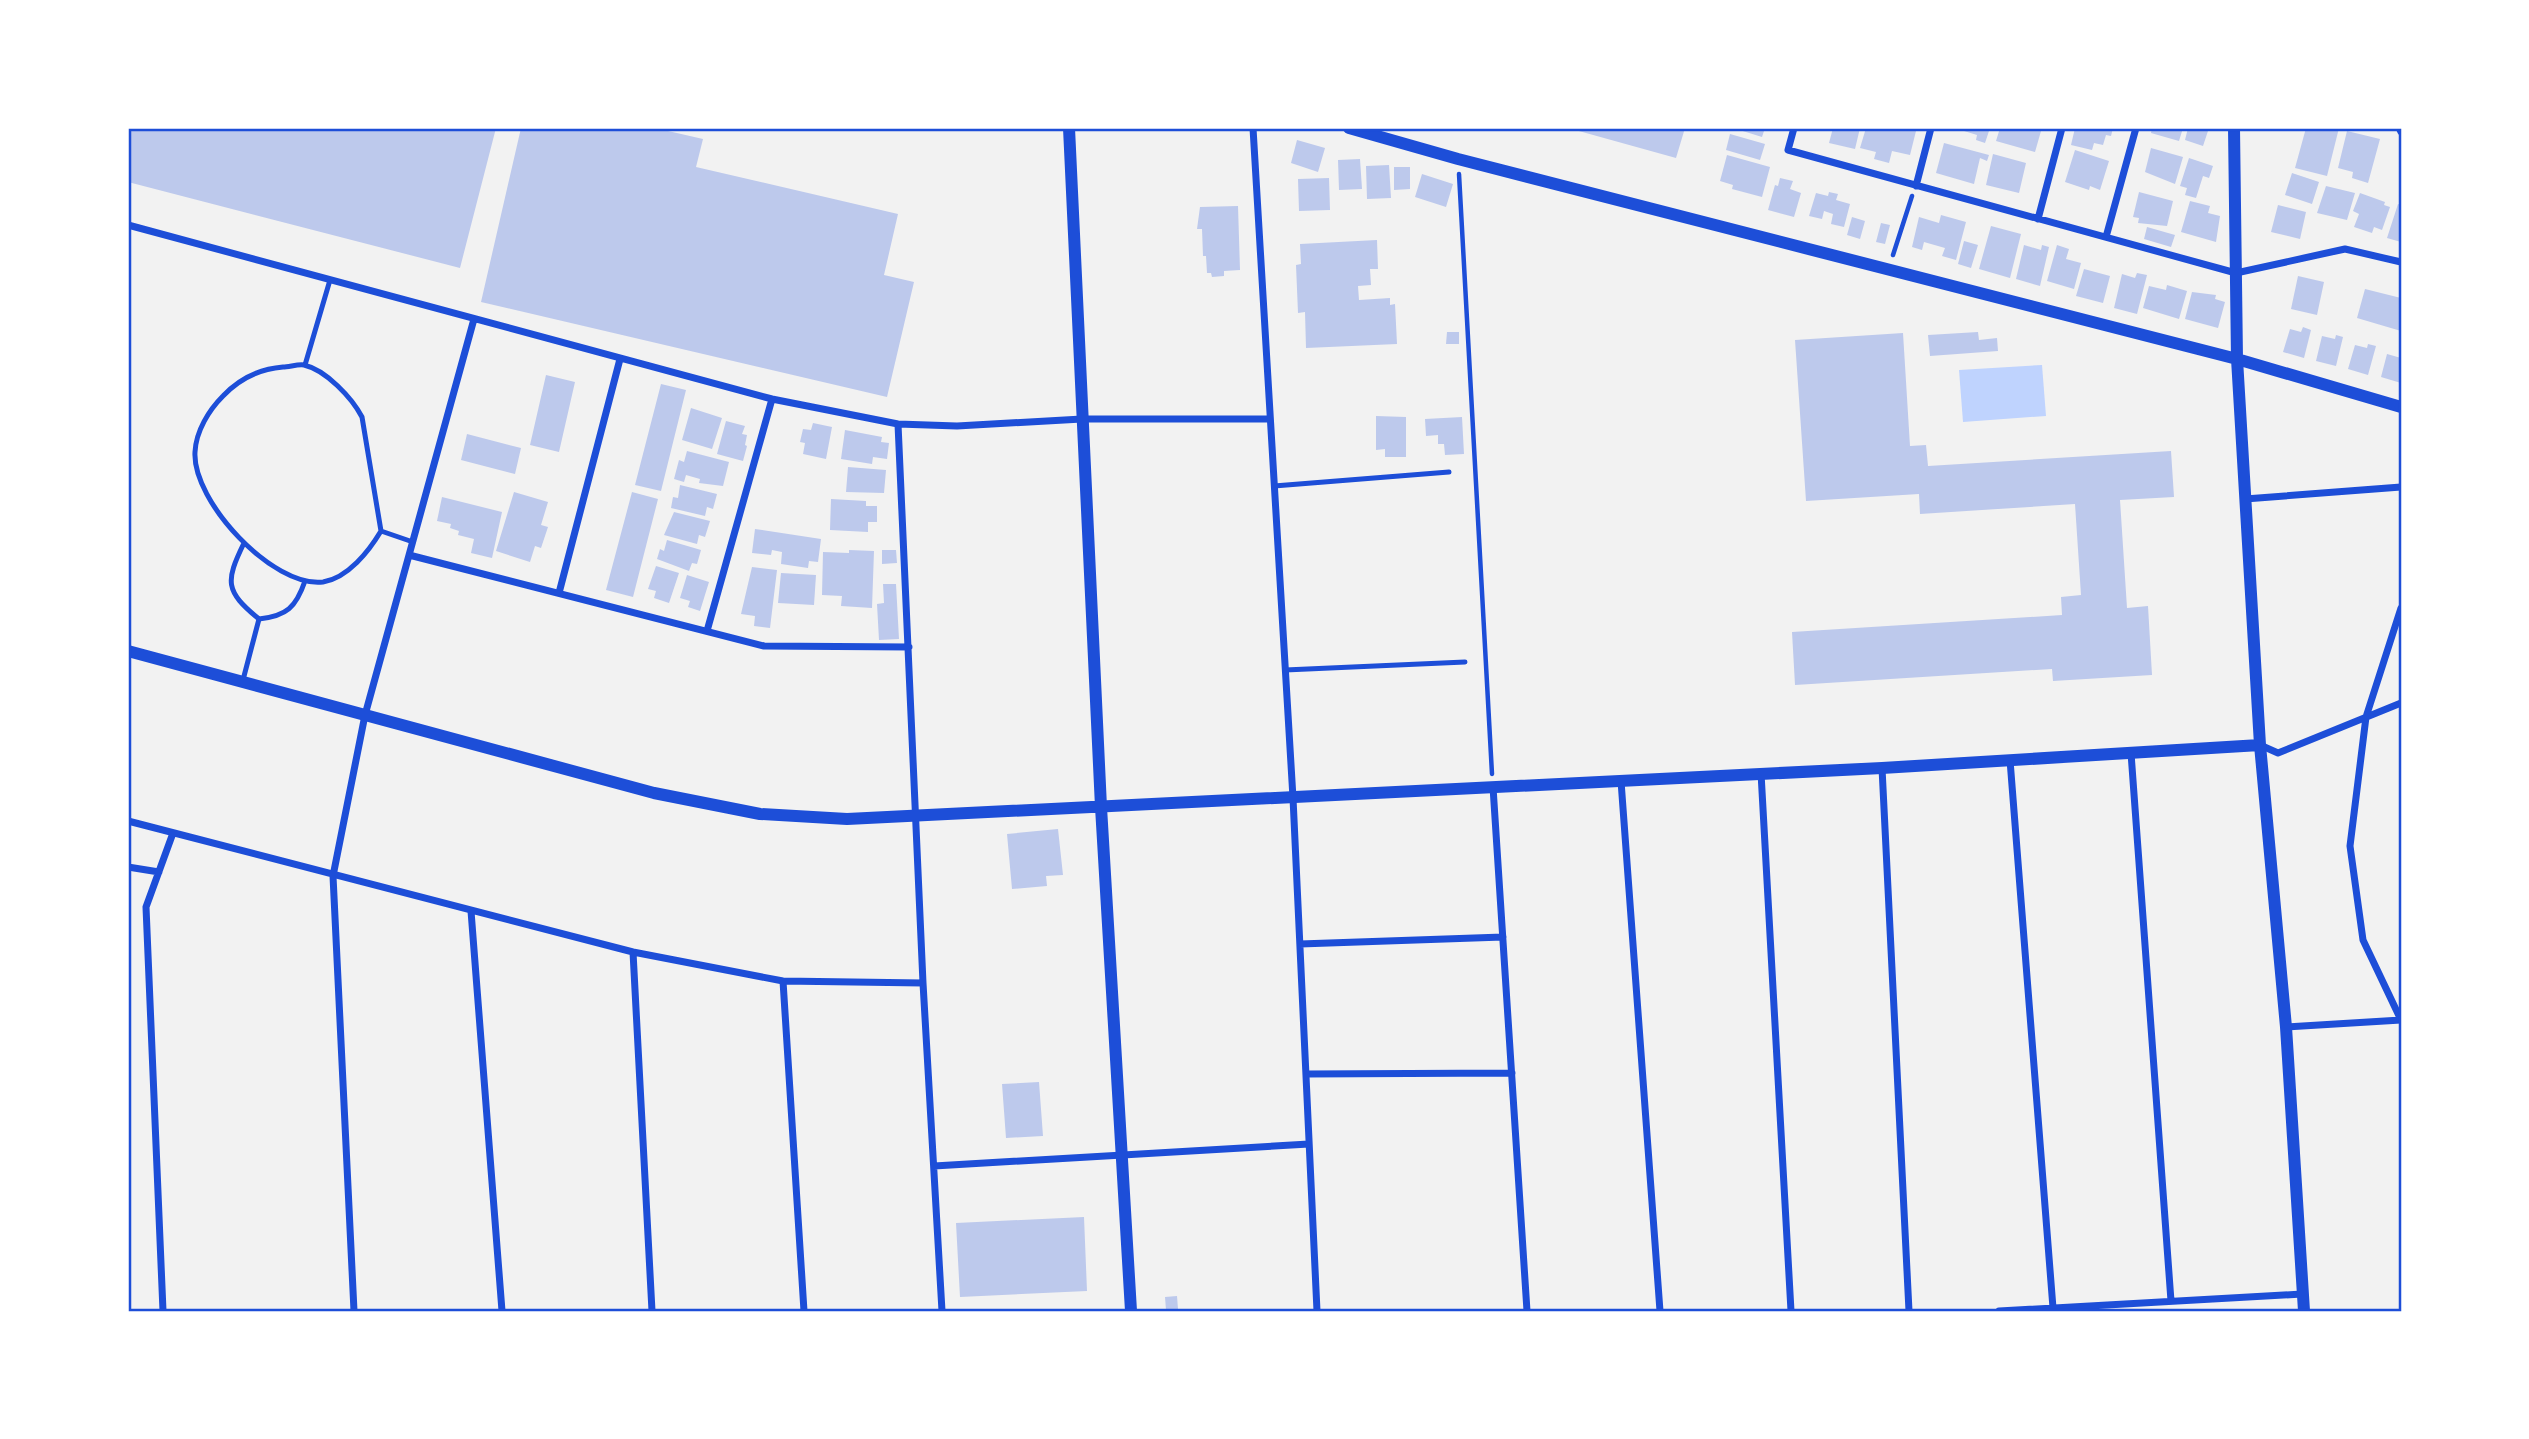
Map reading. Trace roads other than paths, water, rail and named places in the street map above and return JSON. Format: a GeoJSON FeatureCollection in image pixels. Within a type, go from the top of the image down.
{"type":"FeatureCollection","features":[{"type":"Feature","properties":{"kind":"street"},"geometry":{"type":"LineString","coordinates":[[1069,128],[1101,807],[1131,1311]]}},
{"type":"Feature","properties":{"kind":"street"},"geometry":{"type":"LineString","coordinates":[[1253,128],[1293,797],[1317,1311]]}},
{"type":"Feature","properties":{"kind":"street"},"geometry":{"type":"LineString","coordinates":[[1349,128],[1458,159],[2237,359],[2401,407]]}},
{"type":"Feature","properties":{"kind":"street"},"geometry":{"type":"LineString","coordinates":[[1794,128],[1788,150],[2236,273],[2345,249],[2401,262]]}},
{"type":"Feature","properties":{"kind":"street"},"geometry":{"type":"LineString","coordinates":[[1916,186],[1931,128]]}},
{"type":"Feature","properties":{"kind":"street"},"geometry":{"type":"LineString","coordinates":[[2038,219],[2062,128]]}},
{"type":"Feature","properties":{"kind":"street"},"geometry":{"type":"LineString","coordinates":[[2106,237],[2136,128]]}},
{"type":"Feature","properties":{"kind":"street"},"geometry":{"type":"LineString","coordinates":[[2234,128],[2237,359],[2245,499],[2260,745],[2286,1027],[2304,1311]]}},
{"type":"Feature","properties":{"kind":"street"},"geometry":{"type":"LineString","coordinates":[[128,225],[772,399],[898,424],[957,426],[1082,419],[1270,419]]}},
{"type":"Feature","properties":{"kind":"street"},"geometry":{"type":"LineString","coordinates":[[354,1311],[333,876],[365,715],[474,320]]}},
{"type":"Feature","properties":{"kind":"street"},"geometry":{"type":"LineString","coordinates":[[559,593],[620,359]]}},
{"type":"Feature","properties":{"kind":"street"},"geometry":{"type":"LineString","coordinates":[[707,631],[772,399]]}},
{"type":"Feature","properties":{"kind":"street"},"geometry":{"type":"LineString","coordinates":[[898,424],[918,816],[923,983],[942,1311]]}},
{"type":"Feature","properties":{"kind":"street"},"geometry":{"type":"LineString","coordinates":[[2245,499],[2401,487]]}},
{"type":"Feature","properties":{"kind":"street"},"geometry":{"type":"LineString","coordinates":[[409,555],[764,646],[909,647]]}},
{"type":"Feature","properties":{"kind":"street"},"geometry":{"type":"LineString","coordinates":[[2286,1027],[2401,1020],[2363,940],[2350,846],[2366,717],[2401,608]]}},
{"type":"Feature","properties":{"kind":"street"},"geometry":{"type":"LineString","coordinates":[[128,651],[654,793],[760,814],[847,819],[1882,768],[2260,745],[2278,753],[2401,703]]}},
{"type":"Feature","properties":{"kind":"street"},"geometry":{"type":"LineString","coordinates":[[2131,753],[2171,1301]]}},
{"type":"Feature","properties":{"kind":"street"},"geometry":{"type":"LineString","coordinates":[[2010,760],[2053,1308]]}},
{"type":"Feature","properties":{"kind":"street"},"geometry":{"type":"LineString","coordinates":[[1882,768],[1909,1311]]}},
{"type":"Feature","properties":{"kind":"street"},"geometry":{"type":"LineString","coordinates":[[1761,773],[1791,1311]]}},
{"type":"Feature","properties":{"kind":"street"},"geometry":{"type":"LineString","coordinates":[[1621,781],[1660,1311]]}},
{"type":"Feature","properties":{"kind":"street"},"geometry":{"type":"LineString","coordinates":[[1493,788],[1527,1311]]}},
{"type":"Feature","properties":{"kind":"street"},"geometry":{"type":"LineString","coordinates":[[128,821],[633,952],[783,981],[923,983]]}},
{"type":"Feature","properties":{"kind":"street"},"geometry":{"type":"LineString","coordinates":[[163,1311],[146,906],[173,833]]}},
{"type":"Feature","properties":{"kind":"street"},"geometry":{"type":"LineString","coordinates":[[128,867],[159,872]]}},
{"type":"Feature","properties":{"kind":"street"},"geometry":{"type":"LineString","coordinates":[[471,911],[502,1311]]}},
{"type":"Feature","properties":{"kind":"street"},"geometry":{"type":"LineString","coordinates":[[1300,944],[1503,937]]}},
{"type":"Feature","properties":{"kind":"street"},"geometry":{"type":"LineString","coordinates":[[633,952],[652,1311]]}},
{"type":"Feature","properties":{"kind":"street"},"geometry":{"type":"LineString","coordinates":[[783,981],[804,1311]]}},
{"type":"Feature","properties":{"kind":"street"},"geometry":{"type":"LineString","coordinates":[[1306,1074],[1512,1073]]}},
{"type":"Feature","properties":{"kind":"street"},"geometry":{"type":"LineString","coordinates":[[934,1166],[1309,1144]]}},
{"type":"Feature","properties":{"kind":"street"},"geometry":{"type":"LineString","coordinates":[[2000,1311],[2302,1294]]}},
{"type":"Feature","properties":{"kind":"lane"},"geometry":{"type":"LineString","coordinates":[[305,365],[330,281]]}},
{"type":"Feature","properties":{"kind":"lane"},"geometry":{"type":"LineString","coordinates":[[305,365],[337,385],[355,404],[362,417],[381,531],[372,546],[336,578],[305,581],[244,543],[223,521],[198,474],[195,452],[202,425],[214,405],[241,380],[264,369],[305,365]]}},
{"type":"Feature","properties":{"kind":"lane"},"geometry":{"type":"LineString","coordinates":[[1274,486],[1449,472]]}},
{"type":"Feature","properties":{"kind":"lane"},"geometry":{"type":"LineString","coordinates":[[381,531],[413,542]]}},
{"type":"Feature","properties":{"kind":"lane"},"geometry":{"type":"LineString","coordinates":[[244,543],[230,572],[231,586],[236,599],[259,619]]}},
{"type":"Feature","properties":{"kind":"lane"},"geometry":{"type":"LineString","coordinates":[[259,619],[288,612],[298,601],[305,581]]}},
{"type":"Feature","properties":{"kind":"lane"},"geometry":{"type":"LineString","coordinates":[[242,682],[259,619]]}},
{"type":"Feature","properties":{"kind":"lane"},"geometry":{"type":"LineString","coordinates":[[1285,670],[1465,662]]}},
{"type":"Feature","properties":{"kind":"water"},"geometry":{"type":"Polygon","coordinates":[[[2042,365],[2046,416],[1963,422],[1959,370],[2042,365]]]}}]}
